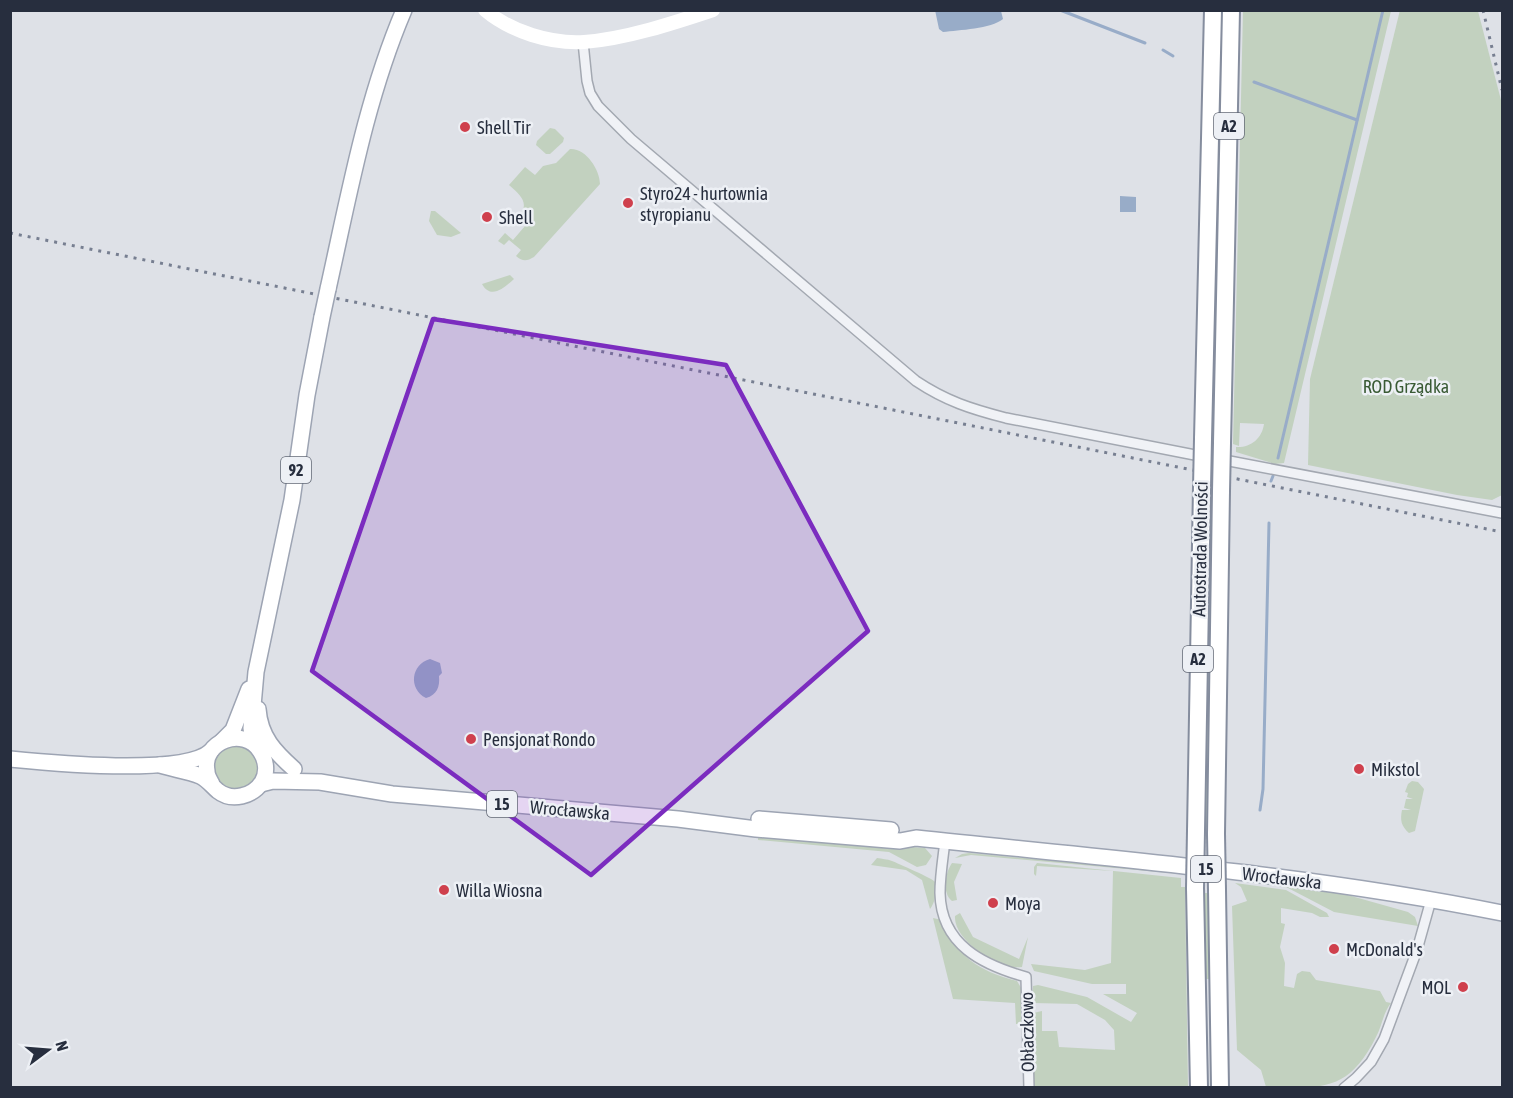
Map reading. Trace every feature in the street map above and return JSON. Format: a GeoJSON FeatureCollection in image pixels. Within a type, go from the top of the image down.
{"type":"FeatureCollection","features":[{"type":"Feature","properties":{"kind":"highway","name":"Autostrada Wolności"},"geometry":{"type":"LineString","coordinates":[[1199,1088],[1195,888],[1213,10]]}},
{"type":"Feature","properties":{"kind":"highway","name":"Autostrada Wolności"},"geometry":{"type":"LineString","coordinates":[[1220,1088],[1216,834],[1231,10]]}},
{"type":"Feature","properties":{"kind":"main road","name":"92"},"geometry":{"type":"LineString","coordinates":[[261,752],[253,740],[251,728],[256,672],[292,500],[307,395],[328,289],[370,108],[383,65],[404,10]]}},
{"type":"Feature","properties":{"kind":"main road","name":"92"},"geometry":{"type":"LineString","coordinates":[[216,746],[233,730],[256,672]]}},
{"type":"Feature","properties":{"kind":"main road","name":"92"},"geometry":{"type":"LineString","coordinates":[[256,672],[262,731],[273,749],[294,769]]}},
{"type":"Feature","properties":{"kind":"main road","name":"15"},"geometry":{"type":"LineString","coordinates":[[10,759],[74,764],[160,765],[199,759],[216,746],[232,738],[244,739],[261,752]]}},
{"type":"Feature","properties":{"kind":"main road"},"geometry":{"type":"LineString","coordinates":[[212,784],[206,763],[216,746]]}},
{"type":"Feature","properties":{"kind":"main road"},"geometry":{"type":"LineString","coordinates":[[261,752],[266,768],[261,784]]}},
{"type":"Feature","properties":{"kind":"main road","name":"Wrocławska"},"geometry":{"type":"LineString","coordinates":[[261,752],[271,762],[294,769],[320,782]]}},
{"type":"Feature","properties":{"kind":"main road","name":"15"},"geometry":{"type":"LineString","coordinates":[[160,765],[199,775],[219,792],[230,797],[242,797],[261,784]]}},
{"type":"Feature","properties":{"kind":"main road","name":"Wrocławska"},"geometry":{"type":"LineString","coordinates":[[261,784],[273,781],[320,782],[392,794],[678,819],[757,819],[852,826],[900,831],[916,838],[1275,877],[1503,913]]}},
{"type":"Feature","properties":{"kind":"street"},"geometry":{"type":"LineString","coordinates":[[485,10],[524,33],[554,40],[583,42],[624,34],[714,10]]}},
{"type":"Feature","properties":{"kind":"street"},"geometry":{"type":"LineString","coordinates":[[583,42],[590,93],[598,106],[623,131],[790,275],[916,381],[938,396],[973,410],[1015,420],[1503,513]]}},
{"type":"Feature","properties":{"kind":"street","name":"Obłaczkowo"},"geometry":{"type":"LineString","coordinates":[[945,841],[940,894],[943,912],[951,931],[977,959],[1026,977],[1029,1088]]}},
{"type":"Feature","properties":{"kind":"street"},"geometry":{"type":"LineString","coordinates":[[1344,1088],[1371,1062],[1384,1039],[1417,950],[1431,900]]}},
{"type":"Feature","properties":{"kind":"highlighted area"},"geometry":{"type":"Polygon","coordinates":[[[433,319],[726,365],[868,631],[591,875],[312,671],[433,319]]]}},
{"type":"Feature","properties":{"kind":"green space"},"geometry":{"type":"Polygon","coordinates":[[[1225,10],[1214,441],[1210,440],[1219,11],[1225,10]]]}},
{"type":"Feature","properties":{"kind":"green space","name":"ROD Grządka"},"geometry":{"type":"Polygon","coordinates":[[[1400,10],[1478,11],[1502,104],[1502,495],[1492,500],[1308,465],[1310,379],[1400,10]]]}},
{"type":"Feature","properties":{"kind":"green space"},"geometry":{"type":"Polygon","coordinates":[[[1243,11],[1391,11],[1284,463],[1275,464],[1236,452],[1236,447],[1246,446],[1258,438],[1264,424],[1240,423],[1239,446],[1233,444],[1243,11]]]}},
{"type":"Feature","properties":{"kind":"green space"},"geometry":{"type":"Polygon","coordinates":[[[550,128],[555,129],[564,138],[563,142],[550,154],[546,154],[536,145],[550,128]]]}},
{"type":"Feature","properties":{"kind":"green space"},"geometry":{"type":"Polygon","coordinates":[[[570,149],[587,156],[598,172],[600,184],[534,257],[523,260],[516,256],[521,250],[509,240],[504,245],[498,241],[505,233],[513,240],[525,226],[518,218],[522,213],[523,200],[509,185],[525,167],[535,175],[543,166],[556,163],[570,149]]]}},
{"type":"Feature","properties":{"kind":"green space"},"geometry":{"type":"Polygon","coordinates":[[[431,211],[435,211],[461,233],[451,237],[437,235],[429,221],[431,211]]]}},
{"type":"Feature","properties":{"kind":"green space"},"geometry":{"type":"Polygon","coordinates":[[[510,275],[514,279],[498,291],[489,291],[482,284],[510,275]]]}},
{"type":"Feature","properties":{"kind":"green space"},"geometry":{"type":"Polygon","coordinates":[[[1210,489],[1213,489],[1209,827],[1202,827],[1210,489]]]}},
{"type":"Feature","properties":{"kind":"green space"},"geometry":{"type":"Polygon","coordinates":[[[236,746],[245,747],[252,752],[257,759],[257,777],[252,784],[245,789],[236,790],[227,789],[220,784],[215,777],[214,768],[215,759],[220,752],[227,747],[236,746]]]}},
{"type":"Feature","properties":{"kind":"green space"},"geometry":{"type":"Polygon","coordinates":[[[1412,781],[1418,782],[1424,789],[1415,831],[1409,833],[1404,828],[1401,817],[1402,810],[1411,810],[1404,808],[1406,799],[1413,799],[1407,797],[1408,793],[1405,792],[1412,781]]]}},
{"type":"Feature","properties":{"kind":"green space"},"geometry":{"type":"Polygon","coordinates":[[[758,835],[925,848],[932,856],[926,865],[917,867],[889,852],[758,840],[758,835]]]}},
{"type":"Feature","properties":{"kind":"green space"},"geometry":{"type":"Polygon","coordinates":[[[969,853],[1181,872],[1181,874],[971,855],[955,858],[969,853]]]}},
{"type":"Feature","properties":{"kind":"green space"},"geometry":{"type":"Polygon","coordinates":[[[877,858],[892,861],[933,880],[936,896],[930,909],[922,880],[906,870],[871,865],[877,858]]]}},
{"type":"Feature","properties":{"kind":"green space"},"geometry":{"type":"Polygon","coordinates":[[[952,863],[962,864],[954,882],[957,900],[952,901],[947,893],[946,883],[952,863]]]}},
{"type":"Feature","properties":{"kind":"green space"},"geometry":{"type":"Polygon","coordinates":[[[1037,863],[1181,878],[1181,887],[1185,887],[1188,1087],[1034,1087],[1033,1013],[1042,1011],[1042,1031],[1057,1031],[1059,1047],[1115,1050],[1114,1030],[1105,1020],[1077,1004],[1033,1003],[1033,986],[1038,985],[1087,997],[1131,1022],[1137,1013],[1103,994],[1126,994],[1126,984],[1092,984],[1034,971],[1031,964],[1085,970],[1111,963],[1113,871],[1037,866],[1036,876],[1034,867],[1037,863]]]}},
{"type":"Feature","properties":{"kind":"green space"},"geometry":{"type":"Polygon","coordinates":[[[1231,877],[1337,892],[1408,912],[1415,917],[1418,926],[1334,912],[1288,888],[1231,879],[1231,877]]]}},
{"type":"Feature","properties":{"kind":"green space"},"geometry":{"type":"Polygon","coordinates":[[[1235,883],[1286,890],[1327,913],[1329,917],[1281,908],[1281,923],[1285,924],[1280,947],[1285,963],[1284,986],[1294,988],[1297,974],[1302,971],[1310,972],[1316,980],[1380,991],[1386,1002],[1391,1003],[1365,1055],[1355,1069],[1343,1078],[1318,1086],[1266,1087],[1261,1070],[1237,1050],[1232,906],[1247,901],[1241,887],[1235,883]]]}},
{"type":"Feature","properties":{"kind":"green space"},"geometry":{"type":"Polygon","coordinates":[[[1201,893],[1211,893],[1211,979],[1202,979],[1201,893]]]}},
{"type":"Feature","properties":{"kind":"green space"},"geometry":{"type":"Polygon","coordinates":[[[960,913],[973,937],[1019,959],[1028,937],[1022,967],[1002,964],[970,944],[956,926],[955,916],[960,913]]]}},
{"type":"Feature","properties":{"kind":"green space"},"geometry":{"type":"Polygon","coordinates":[[[933,918],[942,920],[955,944],[971,961],[991,972],[1017,981],[1023,991],[1025,1022],[1016,1024],[1015,1003],[953,999],[933,918]]]}},
{"type":"Feature","properties":{"kind":"water"},"geometry":{"type":"Polygon","coordinates":[[[935,10],[1001,11],[1003,19],[983,27],[943,32],[939,29],[935,10]]]}},
{"type":"Feature","properties":{"kind":"water"},"geometry":{"type":"Polygon","coordinates":[[[1120,196],[1136,197],[1136,212],[1120,212],[1120,196]]]}},
{"type":"Feature","properties":{"kind":"water"},"geometry":{"type":"Polygon","coordinates":[[[430,659],[440,663],[442,673],[439,676],[437,690],[426,698],[416,689],[414,677],[419,666],[430,659]]]}},
{"type":"Feature","properties":{"kind":"waterway"},"geometry":{"type":"LineString","coordinates":[[1060,10],[1145,43]]}},
{"type":"Feature","properties":{"kind":"waterway"},"geometry":{"type":"LineString","coordinates":[[1278,458],[1383,10]]}},
{"type":"Feature","properties":{"kind":"waterway"},"geometry":{"type":"LineString","coordinates":[[1163,50],[1173,56]]}},
{"type":"Feature","properties":{"kind":"waterway"},"geometry":{"type":"LineString","coordinates":[[1254,82],[1357,120]]}},
{"type":"Feature","properties":{"kind":"waterway"},"geometry":{"type":"LineString","coordinates":[[1271,481],[1273,476]]}},
{"type":"Feature","properties":{"kind":"waterway"},"geometry":{"type":"LineString","coordinates":[[1260,810],[1263,789],[1269,523]]}},
{"type":"Feature","properties":{"kind":"railway"},"geometry":{"type":"LineString","coordinates":[[1483,10],[1502,90]]}},
{"type":"Feature","properties":{"kind":"railway"},"geometry":{"type":"LineString","coordinates":[[10,233],[1502,532]]}},
{"type":"Feature","properties":{"kind":"place","name":"Shell Tir"},"geometry":{"type":"Point","coordinates":[465,127]}},
{"type":"Feature","properties":{"kind":"place","name":"Styro24 - hurtownia styropianu"},"geometry":{"type":"Point","coordinates":[628,203]}},
{"type":"Feature","properties":{"kind":"place","name":"Shell"},"geometry":{"type":"Point","coordinates":[487,217]}},
{"type":"Feature","properties":{"kind":"place","name":"Pensjonat Rondo"},"geometry":{"type":"Point","coordinates":[471,739]}},
{"type":"Feature","properties":{"kind":"place","name":"Mikstol"},"geometry":{"type":"Point","coordinates":[1359,769]}},
{"type":"Feature","properties":{"kind":"place","name":"Willa Wiosna"},"geometry":{"type":"Point","coordinates":[444,890]}},
{"type":"Feature","properties":{"kind":"place","name":"Moya"},"geometry":{"type":"Point","coordinates":[993,903]}},
{"type":"Feature","properties":{"kind":"place","name":"McDonald's"},"geometry":{"type":"Point","coordinates":[1334,949]}},
{"type":"Feature","properties":{"kind":"place","name":"MOL"},"geometry":{"type":"Point","coordinates":[1463,987]}}]}
